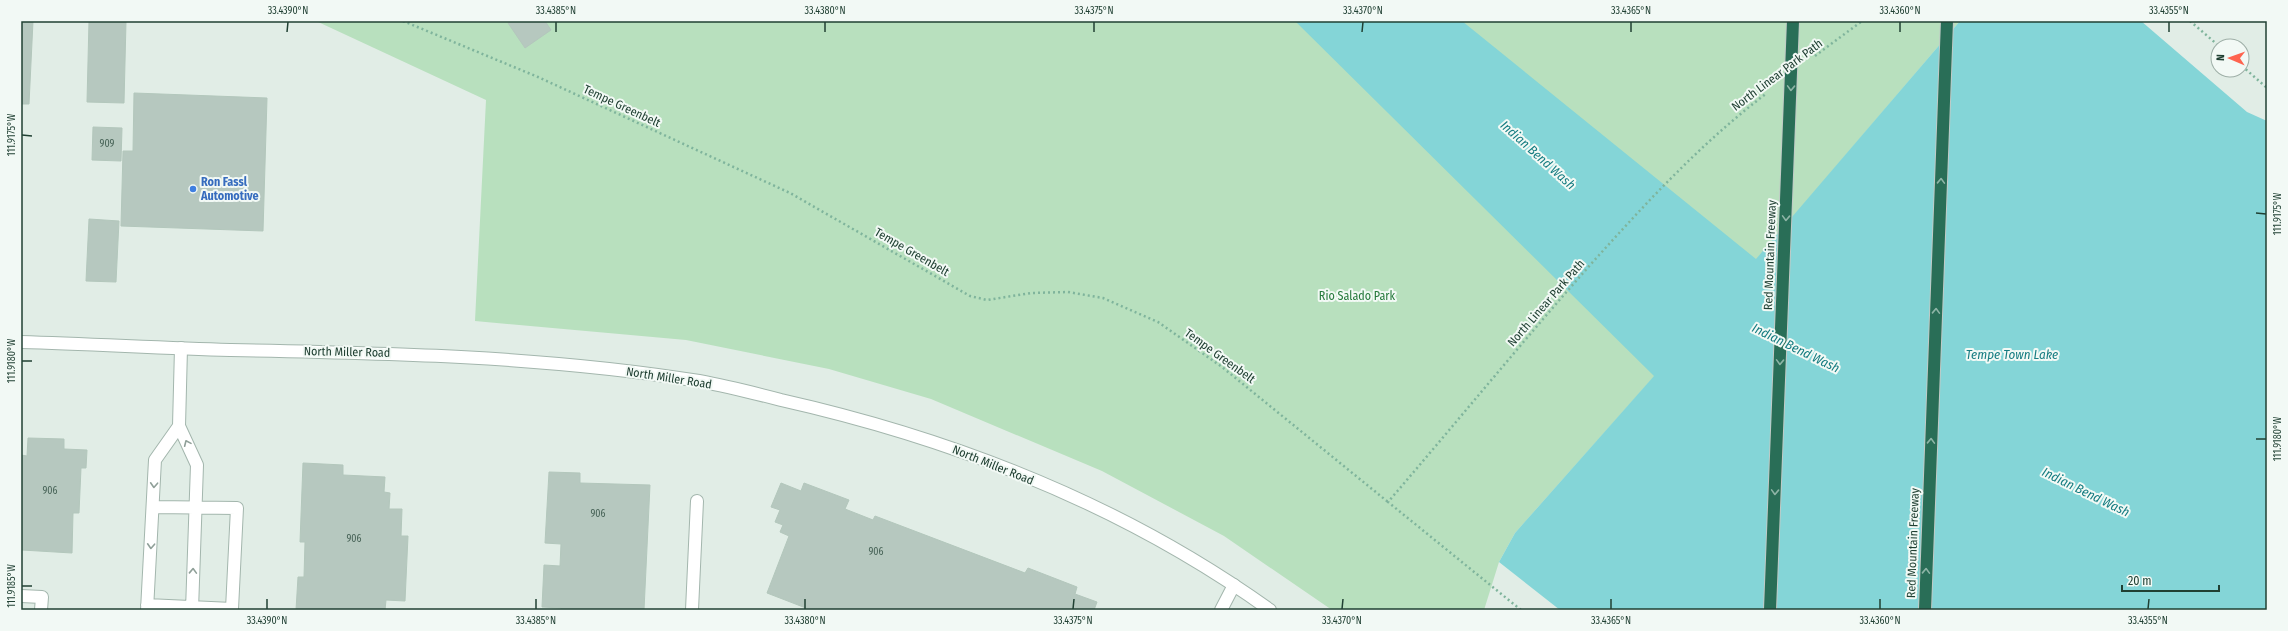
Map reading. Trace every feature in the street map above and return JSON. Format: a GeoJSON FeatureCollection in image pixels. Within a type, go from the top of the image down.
{"type":"FeatureCollection","features":[{"type":"Feature","properties":{"kind":"highway","name":"Red Mountain Freeway"},"geometry":{"type":"LineString","coordinates":[[1770,610],[1794,21]]}},
{"type":"Feature","properties":{"kind":"highway","name":"Red Mountain Freeway"},"geometry":{"type":"LineString","coordinates":[[1925,610],[1947,21]]}},
{"type":"Feature","properties":{"kind":"street","name":"North Miller Road"},"geometry":{"type":"LineString","coordinates":[[21,342],[411,354],[596,367],[701,381],[855,416],[984,458],[1123,521],[1234,585],[1270,610]]}},
{"type":"Feature","properties":{"kind":"street"},"geometry":{"type":"LineString","coordinates":[[181,348],[179,426],[197,465],[192,608]]}},
{"type":"Feature","properties":{"kind":"street"},"geometry":{"type":"LineString","coordinates":[[153,507],[237,508],[232,609],[147,607],[155,460],[179,426]]}},
{"type":"Feature","properties":{"kind":"street"},"geometry":{"type":"LineString","coordinates":[[692,610],[697,501]]}},
{"type":"Feature","properties":{"kind":"street"},"geometry":{"type":"LineString","coordinates":[[1221,610],[1234,585]]}},
{"type":"Feature","properties":{"kind":"street"},"geometry":{"type":"LineString","coordinates":[[21,596],[42,597],[41,610]]}},
{"type":"Feature","properties":{"kind":"path","name":"Tempe Greenbelt"},"geometry":{"type":"LineString","coordinates":[[403,21],[538,77],[790,193],[970,296],[987,300],[1031,293],[1068,292],[1102,298],[1158,322],[1222,367],[1388,502]]}},
{"type":"Feature","properties":{"kind":"path","name":"North Linear Park Path"},"geometry":{"type":"LineString","coordinates":[[1812,59],[1862,21]]}},
{"type":"Feature","properties":{"kind":"path"},"geometry":{"type":"LineString","coordinates":[[2190,21],[2210,38]]}},
{"type":"Feature","properties":{"kind":"path"},"geometry":{"type":"LineString","coordinates":[[2250,73],[2267,88]]}},
{"type":"Feature","properties":{"kind":"path","name":"North Linear Park Path"},"geometry":{"type":"LineString","coordinates":[[1388,502],[1568,290],[1664,183],[1737,116],[1768,92]]}},
{"type":"Feature","properties":{"kind":"path"},"geometry":{"type":"LineString","coordinates":[[1388,502],[1522,610]]}},
{"type":"Feature","properties":{"kind":"green space","name":"Rio Salado Park"},"geometry":{"type":"Polygon","coordinates":[[[316,21],[1960,21],[1715,308],[1515,533],[1499,562],[1484,610],[1332,610],[1224,536],[1102,471],[931,399],[829,369],[686,340],[475,321],[486,100],[316,21]]]}},
{"type":"Feature","properties":{"kind":"water","name":"Tempe Town Lake"},"geometry":{"type":"Polygon","coordinates":[[[1295,21],[1462,21],[1756,259],[1960,21],[2141,21],[2247,112],[2267,121],[2267,610],[1560,610],[1499,562],[1515,533],[1654,376],[1295,21]]]}},
{"type":"Feature","properties":{"kind":"building"},"geometry":{"type":"Polygon","coordinates":[[[21,21],[33,21],[29,104],[21,104],[21,21]]]}},
{"type":"Feature","properties":{"kind":"building"},"geometry":{"type":"Polygon","coordinates":[[[89,21],[126,21],[124,103],[87,102],[89,21]]]}},
{"type":"Feature","properties":{"kind":"building"},"geometry":{"type":"Polygon","coordinates":[[[512,21],[545,21],[551,30],[525,48],[508,23],[512,21]]]}},
{"type":"Feature","properties":{"kind":"building","name":"Ron Fassl Automotive"},"geometry":{"type":"Polygon","coordinates":[[[134,93],[267,98],[263,231],[121,226],[123,151],[133,151],[134,93]]]}},
{"type":"Feature","properties":{"kind":"building"},"geometry":{"type":"Polygon","coordinates":[[[93,127],[122,128],[121,161],[92,160],[93,127]]]}},
{"type":"Feature","properties":{"kind":"building"},"geometry":{"type":"Polygon","coordinates":[[[89,219],[119,221],[116,282],[86,281],[89,219]]]}},
{"type":"Feature","properties":{"kind":"building"},"geometry":{"type":"Polygon","coordinates":[[[28,438],[64,439],[64,449],[87,450],[86,468],[81,468],[79,513],[73,513],[72,553],[22,550],[21,455],[27,456],[28,438]]]}},
{"type":"Feature","properties":{"kind":"building"},"geometry":{"type":"Polygon","coordinates":[[[303,463],[343,465],[343,475],[385,477],[384,492],[390,493],[389,509],[402,509],[401,536],[408,536],[405,601],[386,600],[385,610],[296,610],[298,577],[304,577],[305,542],[300,542],[303,463]]]}},
{"type":"Feature","properties":{"kind":"building"},"geometry":{"type":"Polygon","coordinates":[[[549,472],[580,473],[580,483],[650,485],[644,610],[561,610],[561,608],[542,607],[544,565],[560,566],[561,544],[545,543],[549,472]]]}},
{"type":"Feature","properties":{"kind":"building"},"geometry":{"type":"Polygon","coordinates":[[[781,483],[801,491],[804,483],[849,500],[845,509],[873,520],[875,516],[1025,573],[1028,568],[1077,587],[1075,594],[1097,602],[1094,610],[811,610],[767,593],[789,536],[780,532],[783,525],[775,522],[780,510],[771,507],[781,483]]]}},
{"type":"Feature","properties":{"kind":"place","name":"Ron Fassl Automotive"},"geometry":{"type":"Point","coordinates":[193,189]}},
{"type":"Feature","properties":{"kind":"water label","name":"Indian Bend Wash"},"geometry":{"type":"Point","coordinates":[1538,155]}},
{"type":"Feature","properties":{"kind":"water label","name":"Indian Bend Wash"},"geometry":{"type":"Point","coordinates":[1796,348]}},
{"type":"Feature","properties":{"kind":"water label","name":"Indian Bend Wash"},"geometry":{"type":"Point","coordinates":[2086,492]}}]}
